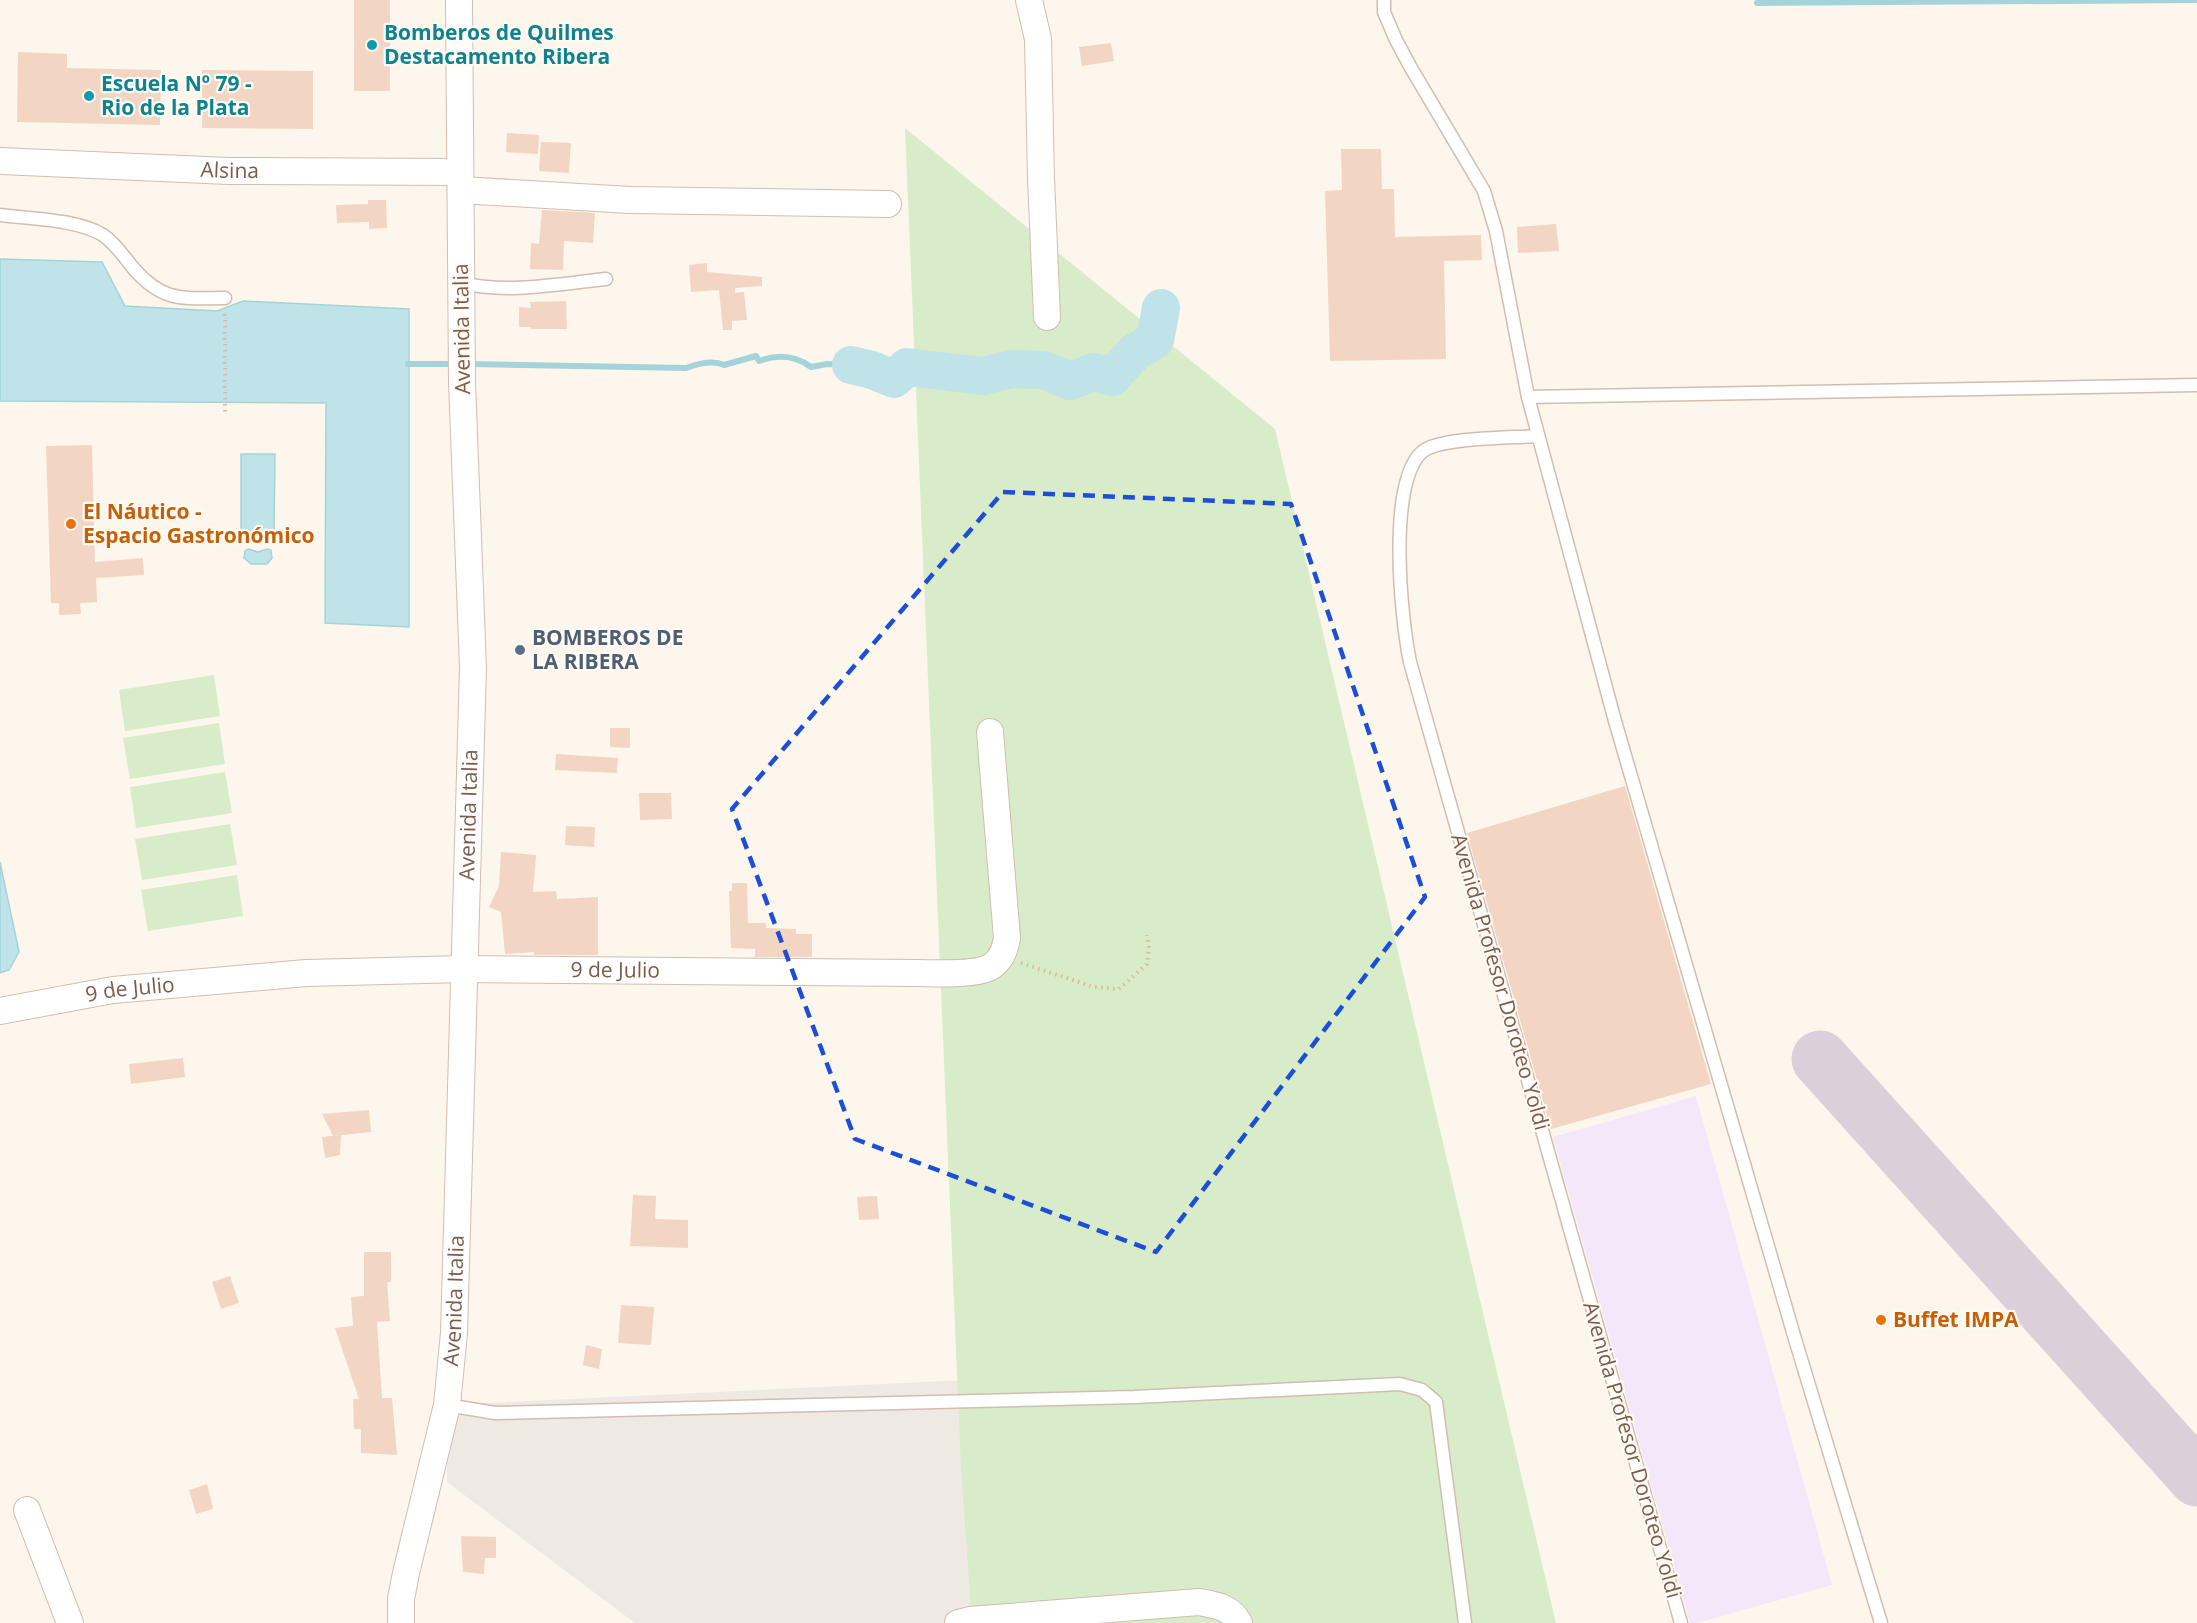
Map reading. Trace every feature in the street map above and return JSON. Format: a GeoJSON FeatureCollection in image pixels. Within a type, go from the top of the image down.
{"type":"FeatureCollection","features":[{"type":"Feature","properties":{"kind":"street","name":"Avenida Italia"},"geometry":{"type":"LineString","coordinates":[[401,1623],[401,1599],[406,1573],[447,1404],[454,1333],[473,668],[462,382],[459,0]]}},
{"type":"Feature","properties":{"kind":"street"},"geometry":{"type":"LineString","coordinates":[[1029,0],[1038,47],[1039,136],[1047,317]]}},
{"type":"Feature","properties":{"kind":"street","name":"Alsina"},"geometry":{"type":"LineString","coordinates":[[0,161],[460,181],[630,200],[888,204]]}},
{"type":"Feature","properties":{"kind":"street"},"geometry":{"type":"LineString","coordinates":[[990,732],[1007,938],[1001,957]]}},
{"type":"Feature","properties":{"kind":"street","name":"9 de Julio"},"geometry":{"type":"LineString","coordinates":[[0,1011],[125,988],[306,973],[465,969],[917,973],[981,971],[992,966],[1001,957]]}},
{"type":"Feature","properties":{"kind":"street"},"geometry":{"type":"LineString","coordinates":[[27,1510],[70,1623]]}},
{"type":"Feature","properties":{"kind":"street"},"geometry":{"type":"LineString","coordinates":[[958,1623],[1071,1611],[1199,1602],[1221,1605],[1236,1616],[1239,1623]]}},
{"type":"Feature","properties":{"kind":"lane"},"geometry":{"type":"LineString","coordinates":[[1384,0],[1383,12],[1411,68],[1484,192],[1496,231],[1528,397],[1615,721],[1788,1317],[1881,1623]]}},
{"type":"Feature","properties":{"kind":"lane"},"geometry":{"type":"LineString","coordinates":[[0,215],[85,226],[104,236],[121,251],[134,269],[155,288],[173,297],[225,302]]}},
{"type":"Feature","properties":{"kind":"lane"},"geometry":{"type":"LineString","coordinates":[[461,283],[483,288],[508,288],[606,279]]}},
{"type":"Feature","properties":{"kind":"lane"},"geometry":{"type":"LineString","coordinates":[[1528,397],[2197,385]]}},
{"type":"Feature","properties":{"kind":"lane","name":"Avenida Profesor Doroteo Yoldi"},"geometry":{"type":"LineString","coordinates":[[1538,436],[1439,443],[1421,452],[1412,467],[1406,486],[1399,528],[1405,636],[1413,673],[1681,1623]]}},
{"type":"Feature","properties":{"kind":"lane"},"geometry":{"type":"LineString","coordinates":[[447,1404],[495,1413],[1136,1397],[1400,1384],[1422,1390],[1436,1402],[1465,1623]]}},
{"type":"Feature","properties":{"kind":"path"},"geometry":{"type":"LineString","coordinates":[[225,302],[225,415]]}},
{"type":"Feature","properties":{"kind":"path"},"geometry":{"type":"LineString","coordinates":[[1001,957],[1094,987],[1119,990],[1147,964],[1149,948],[1147,935]]}},
{"type":"Feature","properties":{"kind":"highlighted area"},"geometry":{"type":"Polygon","coordinates":[[[1003,492],[1291,504],[1425,897],[1156,1252],[855,1139],[732,809],[1003,492]]]}},
{"type":"Feature","properties":{"kind":"shaded area"},"geometry":{"type":"Polygon","coordinates":[[[1696,1096],[1832,1585],[1697,1623],[1690,1623],[1553,1137],[1696,1096]]]}},
{"type":"Feature","properties":{"kind":"shaded area"},"geometry":{"type":"Polygon","coordinates":[[[1443,1357],[1197,1623],[635,1623],[447,1482],[447,1405],[1443,1357]]]}},
{"type":"Feature","properties":{"kind":"green space"},"geometry":{"type":"Polygon","coordinates":[[[905,128],[1275,429],[1556,1623],[972,1623],[961,1469],[905,128]]]}},
{"type":"Feature","properties":{"kind":"green space"},"geometry":{"type":"Polygon","coordinates":[[[214,675],[220,716],[125,731],[119,690],[214,675]]]}},
{"type":"Feature","properties":{"kind":"green space"},"geometry":{"type":"Polygon","coordinates":[[[219,723],[225,764],[130,779],[123,738],[219,723]]]}},
{"type":"Feature","properties":{"kind":"green space"},"geometry":{"type":"Polygon","coordinates":[[[225,772],[232,813],[136,828],[130,787],[225,772]]]}},
{"type":"Feature","properties":{"kind":"green space"},"geometry":{"type":"Polygon","coordinates":[[[230,824],[237,865],[142,880],[135,839],[230,824]]]}},
{"type":"Feature","properties":{"kind":"green space"},"geometry":{"type":"Polygon","coordinates":[[[237,875],[243,916],[148,931],[141,890],[237,875]]]}},
{"type":"Feature","properties":{"kind":"water"},"geometry":{"type":"Polygon","coordinates":[[[0,259],[102,262],[125,306],[217,311],[243,301],[409,309],[409,627],[325,623],[326,403],[0,401],[0,259]]]}},
{"type":"Feature","properties":{"kind":"water"},"geometry":{"type":"Polygon","coordinates":[[[241,454],[275,454],[274,534],[241,534],[241,454]]]}},
{"type":"Feature","properties":{"kind":"water"},"geometry":{"type":"Polygon","coordinates":[[[248,549],[258,552],[271,550],[272,558],[267,564],[251,564],[244,558],[245,551],[248,549]]]}},
{"type":"Feature","properties":{"kind":"water"},"geometry":{"type":"Polygon","coordinates":[[[0,862],[19,952],[9,970],[0,973],[0,862]]]}},
{"type":"Feature","properties":{"kind":"building","name":"Bomberos de Quilmes Destacamento Ribera"},"geometry":{"type":"Polygon","coordinates":[[[354,0],[390,0],[390,91],[354,91],[354,0]]]}},
{"type":"Feature","properties":{"kind":"building"},"geometry":{"type":"Polygon","coordinates":[[[1111,43],[1114,61],[1082,66],[1079,47],[1111,43]]]}},
{"type":"Feature","properties":{"kind":"building","name":"Escuela Nº 79 - Rio de la Plata"},"geometry":{"type":"Polygon","coordinates":[[[18,52],[67,54],[67,68],[161,70],[160,125],[17,122],[18,52]]]}},
{"type":"Feature","properties":{"kind":"building"},"geometry":{"type":"Polygon","coordinates":[[[202,70],[313,71],[313,129],[202,128],[202,70]]]}},
{"type":"Feature","properties":{"kind":"building"},"geometry":{"type":"Polygon","coordinates":[[[507,133],[539,135],[538,154],[506,152],[507,133]]]}},
{"type":"Feature","properties":{"kind":"building"},"geometry":{"type":"Polygon","coordinates":[[[541,142],[571,143],[569,173],[539,171],[541,142]]]}},
{"type":"Feature","properties":{"kind":"building"},"geometry":{"type":"Polygon","coordinates":[[[1341,149],[1381,149],[1382,189],[1394,189],[1395,237],[1481,235],[1482,260],[1444,261],[1446,359],[1330,361],[1325,191],[1342,190],[1341,149]]]}},
{"type":"Feature","properties":{"kind":"building"},"geometry":{"type":"Polygon","coordinates":[[[368,200],[386,200],[387,228],[369,229],[369,222],[337,223],[336,205],[368,204],[368,200]]]}},
{"type":"Feature","properties":{"kind":"building"},"geometry":{"type":"Polygon","coordinates":[[[542,210],[595,213],[593,243],[564,241],[563,270],[530,269],[531,243],[539,244],[542,210]]]}},
{"type":"Feature","properties":{"kind":"building"},"geometry":{"type":"Polygon","coordinates":[[[1556,224],[1559,251],[1518,253],[1517,227],[1556,224]]]}},
{"type":"Feature","properties":{"kind":"building"},"geometry":{"type":"Polygon","coordinates":[[[707,263],[707,272],[762,277],[762,286],[735,288],[735,293],[744,292],[747,320],[732,321],[732,330],[723,330],[719,290],[691,292],[689,265],[707,263]]]}},
{"type":"Feature","properties":{"kind":"building"},"geometry":{"type":"Polygon","coordinates":[[[566,301],[567,329],[519,327],[519,307],[531,308],[530,302],[566,301]]]}},
{"type":"Feature","properties":{"kind":"building","name":"El Náutico - Espacio Gastronómico"},"geometry":{"type":"Polygon","coordinates":[[[92,445],[95,562],[143,558],[144,575],[96,578],[97,602],[80,603],[81,614],[59,615],[59,603],[51,603],[46,446],[92,445]]]}},
{"type":"Feature","properties":{"kind":"building"},"geometry":{"type":"Polygon","coordinates":[[[610,728],[630,728],[630,748],[610,747],[610,728]]]}},
{"type":"Feature","properties":{"kind":"building"},"geometry":{"type":"Polygon","coordinates":[[[556,754],[618,758],[617,773],[555,770],[556,754]]]}},
{"type":"Feature","properties":{"kind":"building"},"geometry":{"type":"Polygon","coordinates":[[[1625,786],[1711,1084],[1551,1129],[1467,833],[1625,786]]]}},
{"type":"Feature","properties":{"kind":"building"},"geometry":{"type":"Polygon","coordinates":[[[639,793],[671,793],[672,819],[640,820],[639,793]]]}},
{"type":"Feature","properties":{"kind":"building"},"geometry":{"type":"Polygon","coordinates":[[[566,826],[595,827],[594,847],[565,845],[566,826]]]}},
{"type":"Feature","properties":{"kind":"building"},"geometry":{"type":"Polygon","coordinates":[[[501,852],[536,855],[533,892],[556,891],[557,899],[598,897],[598,955],[534,955],[534,952],[505,954],[501,912],[489,907],[499,886],[501,852]]]}},
{"type":"Feature","properties":{"kind":"building"},"geometry":{"type":"Polygon","coordinates":[[[732,883],[747,883],[748,923],[766,923],[766,928],[796,929],[796,934],[812,934],[812,957],[755,957],[755,949],[731,948],[729,891],[732,891],[732,883]]]}},
{"type":"Feature","properties":{"kind":"building"},"geometry":{"type":"Polygon","coordinates":[[[183,1058],[185,1077],[131,1084],[129,1064],[183,1058]]]}},
{"type":"Feature","properties":{"kind":"building"},"geometry":{"type":"Polygon","coordinates":[[[369,1110],[371,1132],[333,1136],[322,1114],[369,1110]]]}},
{"type":"Feature","properties":{"kind":"building"},"geometry":{"type":"Polygon","coordinates":[[[341,1135],[340,1155],[325,1158],[322,1137],[341,1135]]]}},
{"type":"Feature","properties":{"kind":"building"},"geometry":{"type":"Polygon","coordinates":[[[633,1195],[656,1196],[655,1219],[688,1220],[688,1248],[630,1246],[633,1195]]]}},
{"type":"Feature","properties":{"kind":"building"},"geometry":{"type":"Polygon","coordinates":[[[877,1196],[879,1219],[859,1220],[857,1197],[877,1196]]]}},
{"type":"Feature","properties":{"kind":"building"},"geometry":{"type":"Polygon","coordinates":[[[364,1252],[391,1252],[391,1282],[387,1282],[390,1321],[377,1322],[382,1398],[392,1398],[397,1455],[361,1453],[361,1429],[354,1429],[353,1399],[359,1399],[335,1328],[353,1326],[351,1297],[364,1296],[364,1252]]]}},
{"type":"Feature","properties":{"kind":"building"},"geometry":{"type":"Polygon","coordinates":[[[230,1276],[239,1303],[221,1309],[212,1282],[230,1276]]]}},
{"type":"Feature","properties":{"kind":"building"},"geometry":{"type":"Polygon","coordinates":[[[621,1305],[654,1307],[651,1345],[618,1343],[621,1305]]]}},
{"type":"Feature","properties":{"kind":"building"},"geometry":{"type":"Polygon","coordinates":[[[586,1345],[602,1349],[599,1369],[583,1365],[586,1345]]]}},
{"type":"Feature","properties":{"kind":"building"},"geometry":{"type":"Polygon","coordinates":[[[207,1484],[213,1509],[196,1514],[189,1490],[207,1484]]]}},
{"type":"Feature","properties":{"kind":"building"},"geometry":{"type":"Polygon","coordinates":[[[461,1536],[496,1537],[496,1558],[485,1558],[484,1574],[463,1572],[461,1536]]]}},
{"type":"Feature","properties":{"kind":"waterway"},"geometry":{"type":"LineString","coordinates":[[1757,3],[2197,0]]}},
{"type":"Feature","properties":{"kind":"waterway"},"geometry":{"type":"LineString","coordinates":[[851,365],[894,379],[907,367],[983,376],[1012,369],[1044,370],[1070,381],[1094,372],[1112,377],[1135,352],[1155,340],[1161,308]]}},
{"type":"Feature","properties":{"kind":"waterway"},"geometry":{"type":"LineString","coordinates":[[468,364],[686,368],[710,363],[724,365],[756,356],[759,361],[773,357],[793,358],[811,367],[827,364],[851,365]]}},
{"type":"Feature","properties":{"kind":"waterway"},"geometry":{"type":"LineString","coordinates":[[408,364],[455,364]]}},
{"type":"Feature","properties":{"kind":"taxiway"},"geometry":{"type":"LineString","coordinates":[[1820,1059],[2197,1478]]}},
{"type":"Feature","properties":{"kind":"place","name":"Bomberos de Quilmes Destacamento Ribera"},"geometry":{"type":"Point","coordinates":[372,45]}},
{"type":"Feature","properties":{"kind":"place","name":"Escuela Nº 79 - Rio de la Plata"},"geometry":{"type":"Point","coordinates":[89,96]}},
{"type":"Feature","properties":{"kind":"place","name":"El Náutico - Espacio Gastronómico"},"geometry":{"type":"Point","coordinates":[71,524]}},
{"type":"Feature","properties":{"kind":"place","name":"BOMBEROS DE LA RIBERA"},"geometry":{"type":"Point","coordinates":[520,650]}},
{"type":"Feature","properties":{"kind":"place","name":"Buffet IMPA"},"geometry":{"type":"Point","coordinates":[1881,1320]}}]}
